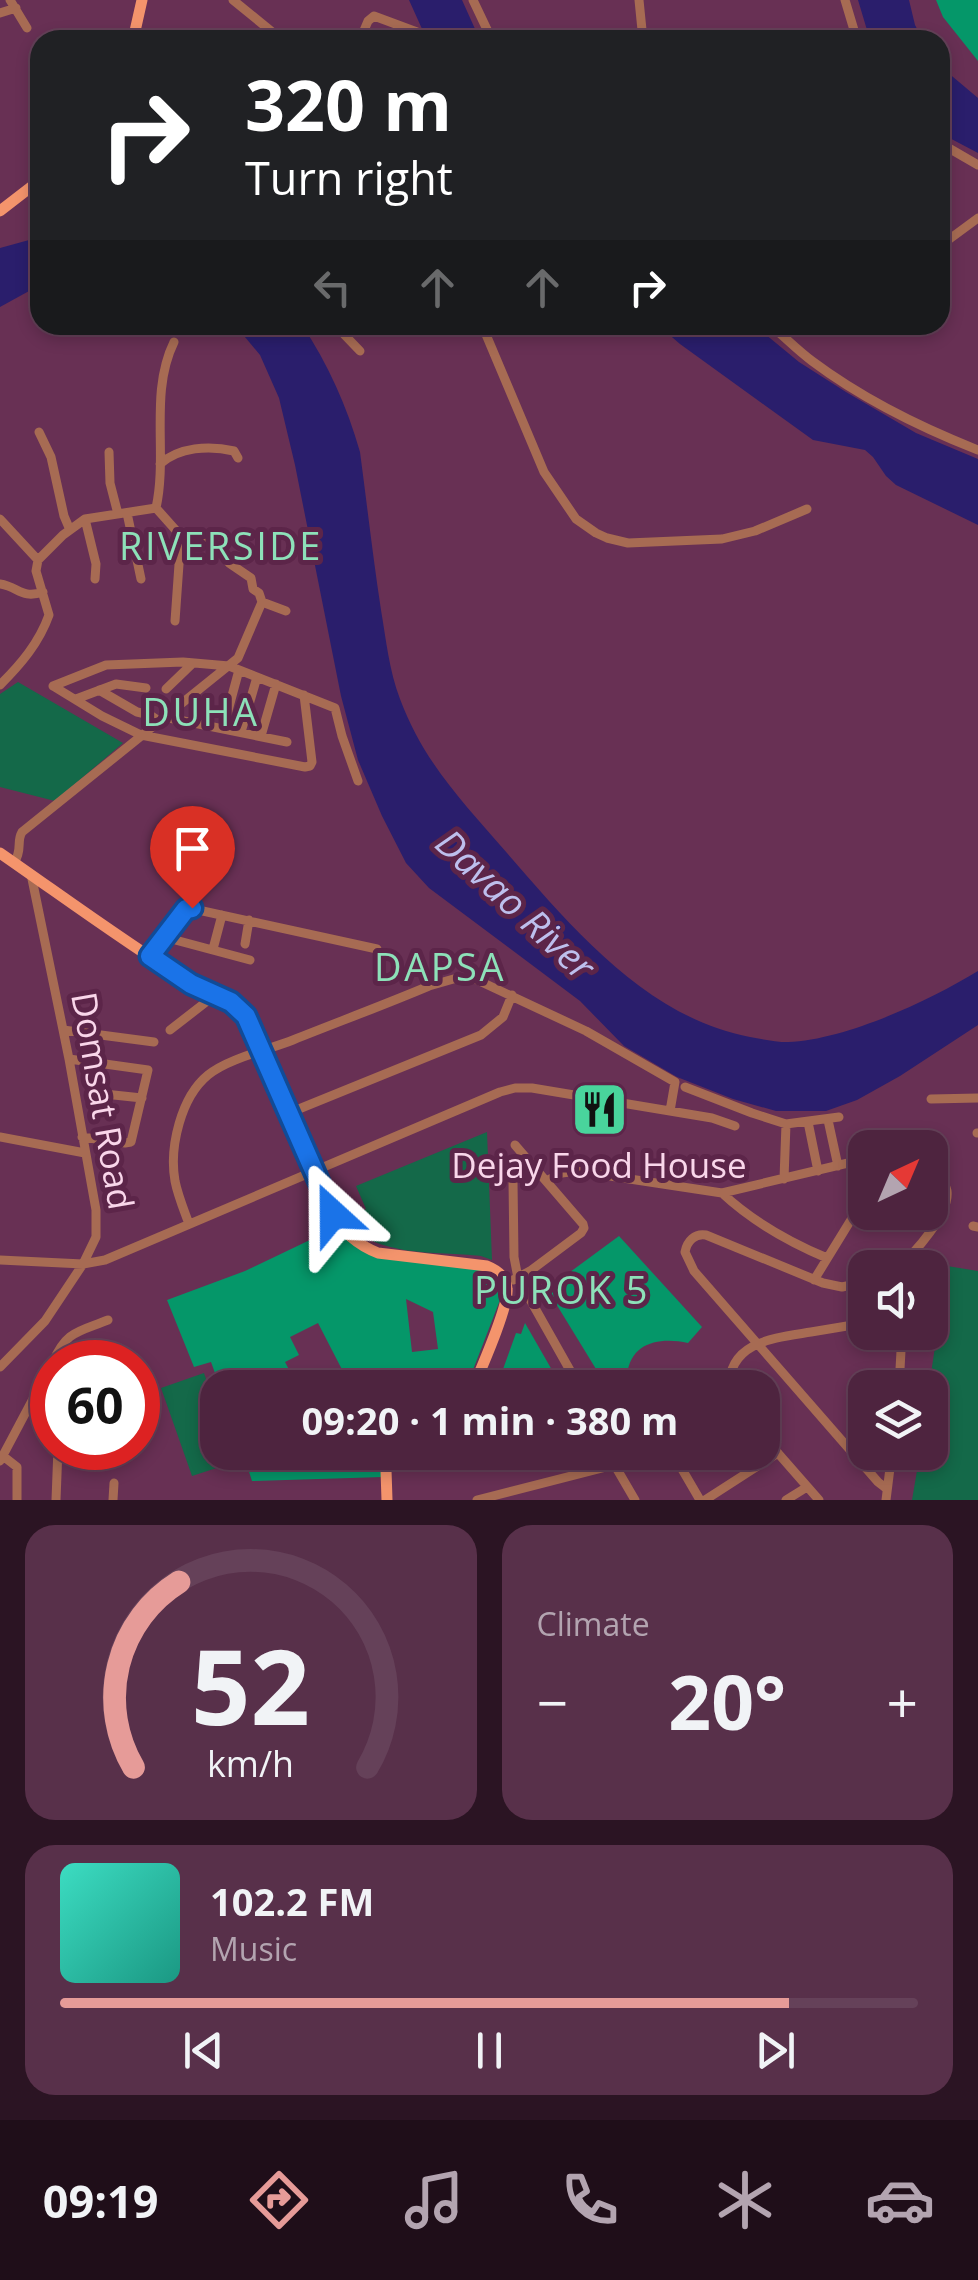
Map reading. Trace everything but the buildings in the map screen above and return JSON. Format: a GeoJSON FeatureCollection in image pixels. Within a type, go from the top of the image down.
{"type":"FeatureCollection","features":[{"type":"Feature","properties":{"kind":"main road"},"geometry":{"type":"LineString","coordinates":[[135,30],[142,0]]}},
{"type":"Feature","properties":{"kind":"main road"},"geometry":{"type":"LineString","coordinates":[[0,211],[30,188]]}},
{"type":"Feature","properties":{"kind":"main road"},"geometry":{"type":"LineString","coordinates":[[0,854],[191,984],[242,1010],[338,1223],[348,1235],[367,1248],[392,1256],[487,1266],[512,1280],[480,1370]]}},
{"type":"Feature","properties":{"kind":"main road"},"geometry":{"type":"LineString","coordinates":[[386,1470],[387,1500]]}},
{"type":"Feature","properties":{"kind":"street"},"geometry":{"type":"LineString","coordinates":[[233,0],[270,30]]}},
{"type":"Feature","properties":{"kind":"street"},"geometry":{"type":"LineString","coordinates":[[473,0],[487,30]]}},
{"type":"Feature","properties":{"kind":"street"},"geometry":{"type":"LineString","coordinates":[[639,0],[642,30]]}},
{"type":"Feature","properties":{"kind":"street"},"geometry":{"type":"LineString","coordinates":[[845,0],[855,30]]}},
{"type":"Feature","properties":{"kind":"street"},"geometry":{"type":"LineString","coordinates":[[0,13],[13,4],[27,28]]}},
{"type":"Feature","properties":{"kind":"street"},"geometry":{"type":"LineString","coordinates":[[364,30],[374,16],[412,30]]}},
{"type":"Feature","properties":{"kind":"street"},"geometry":{"type":"LineString","coordinates":[[950,149],[978,165]]}},
{"type":"Feature","properties":{"kind":"street"},"geometry":{"type":"LineString","coordinates":[[950,239],[978,218]]}},
{"type":"Feature","properties":{"kind":"street"},"geometry":{"type":"LineString","coordinates":[[344,335],[360,351]]}},
{"type":"Feature","properties":{"kind":"street"},"geometry":{"type":"LineString","coordinates":[[486,335],[544,472],[576,519],[596,534],[628,543],[722,540],[755,532],[807,509]]}},
{"type":"Feature","properties":{"kind":"street"},"geometry":{"type":"LineString","coordinates":[[781,335],[843,381],[918,423],[978,450]]}},
{"type":"Feature","properties":{"kind":"street"},"geometry":{"type":"LineString","coordinates":[[174,342],[162,378],[156,508],[181,536],[175,621]]}},
{"type":"Feature","properties":{"kind":"street"},"geometry":{"type":"LineString","coordinates":[[39,432],[52,457],[70,530]]}},
{"type":"Feature","properties":{"kind":"street"},"geometry":{"type":"LineString","coordinates":[[160,464],[180,450],[234,451],[238,458]]}},
{"type":"Feature","properties":{"kind":"street"},"geometry":{"type":"LineString","coordinates":[[110,452],[110,483],[141,579]]}},
{"type":"Feature","properties":{"kind":"street"},"geometry":{"type":"LineString","coordinates":[[0,685],[26,657],[48,618],[36,571],[38,560],[85,520],[156,508]]}},
{"type":"Feature","properties":{"kind":"street"},"geometry":{"type":"LineString","coordinates":[[0,520],[38,560]]}},
{"type":"Feature","properties":{"kind":"street"},"geometry":{"type":"LineString","coordinates":[[85,520],[96,564],[95,579]]}},
{"type":"Feature","properties":{"kind":"street"},"geometry":{"type":"LineString","coordinates":[[204,543],[223,553],[229,563],[251,578],[262,602],[234,668],[223,729]]}},
{"type":"Feature","properties":{"kind":"street"},"geometry":{"type":"LineString","coordinates":[[0,584],[22,594],[43,592]]}},
{"type":"Feature","properties":{"kind":"street"},"geometry":{"type":"LineString","coordinates":[[262,602],[286,610]]}},
{"type":"Feature","properties":{"kind":"street"},"geometry":{"type":"LineString","coordinates":[[166,689],[193,663]]}},
{"type":"Feature","properties":{"kind":"street"},"geometry":{"type":"LineString","coordinates":[[304,695],[312,762],[307,767],[141,736],[54,686],[106,665],[193,663],[234,668],[304,695],[336,710],[358,781]]}},
{"type":"Feature","properties":{"kind":"street"},"geometry":{"type":"LineString","coordinates":[[14,863],[20,853],[22,832],[162,719],[234,668]]}},
{"type":"Feature","properties":{"kind":"street"},"geometry":{"type":"LineString","coordinates":[[240,732],[257,677]]}},
{"type":"Feature","properties":{"kind":"street"},"geometry":{"type":"LineString","coordinates":[[76,700],[116,684],[146,688]]}},
{"type":"Feature","properties":{"kind":"street"},"geometry":{"type":"LineString","coordinates":[[261,736],[276,684]]}},
{"type":"Feature","properties":{"kind":"street"},"geometry":{"type":"LineString","coordinates":[[99,690],[136,712],[287,742]]}},
{"type":"Feature","properties":{"kind":"street","name":"Domsat Road"},"geometry":{"type":"LineString","coordinates":[[0,1368],[45,1321],[82,1264],[96,1237],[98,1222],[31,874]]}},
{"type":"Feature","properties":{"kind":"street"},"geometry":{"type":"LineString","coordinates":[[150,956],[188,908],[377,949]]}},
{"type":"Feature","properties":{"kind":"street"},"geometry":{"type":"LineString","coordinates":[[212,949],[222,914]]}},
{"type":"Feature","properties":{"kind":"street"},"geometry":{"type":"LineString","coordinates":[[245,944],[249,920]]}},
{"type":"Feature","properties":{"kind":"street"},"geometry":{"type":"LineString","coordinates":[[164,937],[250,960]]}},
{"type":"Feature","properties":{"kind":"street"},"geometry":{"type":"LineString","coordinates":[[189,1224],[174,1177],[177,1140],[190,1095],[208,1074],[457,978],[476,979],[586,1031],[680,1084],[786,1124],[833,1118],[838,1166]]}},
{"type":"Feature","properties":{"kind":"street"},"geometry":{"type":"LineString","coordinates":[[170,1030],[214,995]]}},
{"type":"Feature","properties":{"kind":"street"},"geometry":{"type":"LineString","coordinates":[[289,1113],[481,1035],[502,1016],[512,995]]}},
{"type":"Feature","properties":{"kind":"street"},"geometry":{"type":"LineString","coordinates":[[64,1030],[154,1042]]}},
{"type":"Feature","properties":{"kind":"street"},"geometry":{"type":"LineString","coordinates":[[69,1059],[148,1070],[132,1140],[129,1143],[82,1138]]}},
{"type":"Feature","properties":{"kind":"street"},"geometry":{"type":"LineString","coordinates":[[88,1062],[95,1093],[142,1098]]}},
{"type":"Feature","properties":{"kind":"street"},"geometry":{"type":"LineString","coordinates":[[670,1111],[680,1084]]}},
{"type":"Feature","properties":{"kind":"street"},"geometry":{"type":"LineString","coordinates":[[0,1260],[82,1264],[112,1258],[515,1088],[670,1111],[735,1126]]}},
{"type":"Feature","properties":{"kind":"street"},"geometry":{"type":"LineString","coordinates":[[931,1099],[978,1098]]}},
{"type":"Feature","properties":{"kind":"street"},"geometry":{"type":"LineString","coordinates":[[808,1122],[818,1171]]}},
{"type":"Feature","properties":{"kind":"street"},"geometry":{"type":"LineString","coordinates":[[784,1178],[786,1124]]}},
{"type":"Feature","properties":{"kind":"street"},"geometry":{"type":"LineString","coordinates":[[0,1137],[85,1154]]}},
{"type":"Feature","properties":{"kind":"street"},"geometry":{"type":"LineString","coordinates":[[512,1280],[584,1228],[515,1145]]}},
{"type":"Feature","properties":{"kind":"street"},"geometry":{"type":"LineString","coordinates":[[528,1161],[512,1181],[512,1280],[569,1370]]}},
{"type":"Feature","properties":{"kind":"street"},"geometry":{"type":"LineString","coordinates":[[546,1182],[562,1172],[577,1171],[722,1193],[848,1164]]}},
{"type":"Feature","properties":{"kind":"street"},"geometry":{"type":"LineString","coordinates":[[722,1193],[783,1237],[827,1258]]}},
{"type":"Feature","properties":{"kind":"street"},"geometry":{"type":"LineString","coordinates":[[814,1280],[848,1224]]}},
{"type":"Feature","properties":{"kind":"street"},"geometry":{"type":"LineString","coordinates":[[916,1250],[931,1230]]}},
{"type":"Feature","properties":{"kind":"street"},"geometry":{"type":"LineString","coordinates":[[848,1285],[814,1280],[706,1234],[696,1236],[684,1252],[689,1264],[756,1344],[887,1494]]}},
{"type":"Feature","properties":{"kind":"street"},"geometry":{"type":"LineString","coordinates":[[65,1340],[108,1320]]}},
{"type":"Feature","properties":{"kind":"street"},"geometry":{"type":"LineString","coordinates":[[731,1370],[756,1344],[848,1325]]}},
{"type":"Feature","properties":{"kind":"street"},"geometry":{"type":"LineString","coordinates":[[17,1500],[16,1467],[2,1458],[30,1406]]}},
{"type":"Feature","properties":{"kind":"street"},"geometry":{"type":"LineString","coordinates":[[780,1455],[818,1500]]}},
{"type":"Feature","properties":{"kind":"street"},"geometry":{"type":"LineString","coordinates":[[56,1500],[57,1470]]}},
{"type":"Feature","properties":{"kind":"street"},"geometry":{"type":"LineString","coordinates":[[477,1500],[598,1470]]}},
{"type":"Feature","properties":{"kind":"street"},"geometry":{"type":"LineString","coordinates":[[616,1470],[634,1500]]}},
{"type":"Feature","properties":{"kind":"street"},"geometry":{"type":"LineString","coordinates":[[684,1470],[702,1500],[751,1470]]}},
{"type":"Feature","properties":{"kind":"street"},"geometry":{"type":"LineString","coordinates":[[113,1500],[114,1483]]}},
{"type":"Feature","properties":{"kind":"street"},"geometry":{"type":"LineString","coordinates":[[786,1500],[807,1487]]}},
{"type":"Feature","properties":{"kind":"green space"},"geometry":{"type":"Polygon","coordinates":[[[936,0],[978,0],[978,61],[943,17],[936,0]]]}},
{"type":"Feature","properties":{"kind":"green space"},"geometry":{"type":"Polygon","coordinates":[[[18,682],[123,743],[55,801],[0,787],[0,694],[18,682]]]}},
{"type":"Feature","properties":{"kind":"green space"},"geometry":{"type":"Polygon","coordinates":[[[487,1132],[492,1260],[390,1247],[357,1232],[344,1220],[366,1209],[356,1186],[487,1132]]]}},
{"type":"Feature","properties":{"kind":"green space"},"geometry":{"type":"Polygon","coordinates":[[[335,1228],[352,1244],[484,1270],[499,1281],[501,1292],[473,1370],[342,1370],[318,1323],[290,1337],[299,1355],[285,1362],[289,1370],[214,1370],[211,1362],[194,1367],[167,1300],[245,1271],[335,1228]],[[406,1299],[412,1352],[438,1349],[433,1312],[406,1299]]]}},
{"type":"Feature","properties":{"kind":"green space"},"geometry":{"type":"Polygon","coordinates":[[[619,1236],[702,1327],[688,1343],[648,1344],[634,1356],[628,1370],[597,1370],[547,1289],[619,1236]]]}},
{"type":"Feature","properties":{"kind":"green space"},"geometry":{"type":"Polygon","coordinates":[[[948,1266],[978,1271],[978,1500],[912,1500],[917,1470],[948,1470],[948,1370],[932,1370],[935,1350],[948,1350],[948,1266]]]}},
{"type":"Feature","properties":{"kind":"green space"},"geometry":{"type":"Polygon","coordinates":[[[525,1323],[552,1370],[503,1370],[516,1333],[521,1334],[525,1323]]]}},
{"type":"Feature","properties":{"kind":"green space"},"geometry":{"type":"Polygon","coordinates":[[[200,1374],[200,1470],[210,1470],[192,1476],[161,1388],[200,1374]]]}},
{"type":"Feature","properties":{"kind":"green space"},"geometry":{"type":"Polygon","coordinates":[[[248,1470],[383,1470],[383,1477],[252,1481],[248,1470]]]}},
{"type":"Feature","properties":{"kind":"water"},"geometry":{"type":"Polygon","coordinates":[[[409,0],[462,0],[476,30],[422,30],[409,0]]]}},
{"type":"Feature","properties":{"kind":"water"},"geometry":{"type":"Polygon","coordinates":[[[858,0],[909,0],[918,30],[867,30],[858,0]]]}},
{"type":"Feature","properties":{"kind":"water"},"geometry":{"type":"Polygon","coordinates":[[[950,74],[978,98],[978,153],[950,138],[950,74]]]}},
{"type":"Feature","properties":{"kind":"water"},"geometry":{"type":"Polygon","coordinates":[[[30,240],[30,290],[0,307],[0,248],[30,240]]]}},
{"type":"Feature","properties":{"kind":"water","name":"Davao River"},"geometry":{"type":"Polygon","coordinates":[[[243,335],[308,335],[320,355],[343,402],[360,452],[388,654],[410,722],[460,799],[586,939],[645,990],[678,1011],[713,1027],[750,1037],[788,1042],[811,1040],[860,1027],[978,971],[978,1025],[857,1100],[826,1111],[776,1111],[677,1077],[624,1046],[580,1001],[429,888],[406,863],[358,760],[279,398],[260,355],[243,335]]]}},
{"type":"Feature","properties":{"kind":"water"},"geometry":{"type":"Polygon","coordinates":[[[670,335],[766,335],[799,362],[916,433],[978,459],[978,525],[896,485],[865,450],[813,440],[670,335]]]}},
{"type":"Feature","properties":{"kind":"place","name":"Dejay Food House"},"geometry":{"type":"Point","coordinates":[599,1110]}},
{"type":"Feature","properties":{"kind":"district","name":"RIVERSIDE"},"geometry":{"type":"Point","coordinates":[221,547]}},
{"type":"Feature","properties":{"kind":"district","name":"DUHA"},"geometry":{"type":"Point","coordinates":[201,713]}},
{"type":"Feature","properties":{"kind":"district","name":"DAPSA"},"geometry":{"type":"Point","coordinates":[440,968]}},
{"type":"Feature","properties":{"kind":"district","name":"PUROK 5"},"geometry":{"type":"Point","coordinates":[562,1291]}},
{"type":"Feature","properties":{"kind":"route"},"geometry":{"type":"LineString","coordinates":[[192,908],[186,909],[150,956],[191,984],[242,1010],[333,1214]]}}]}
